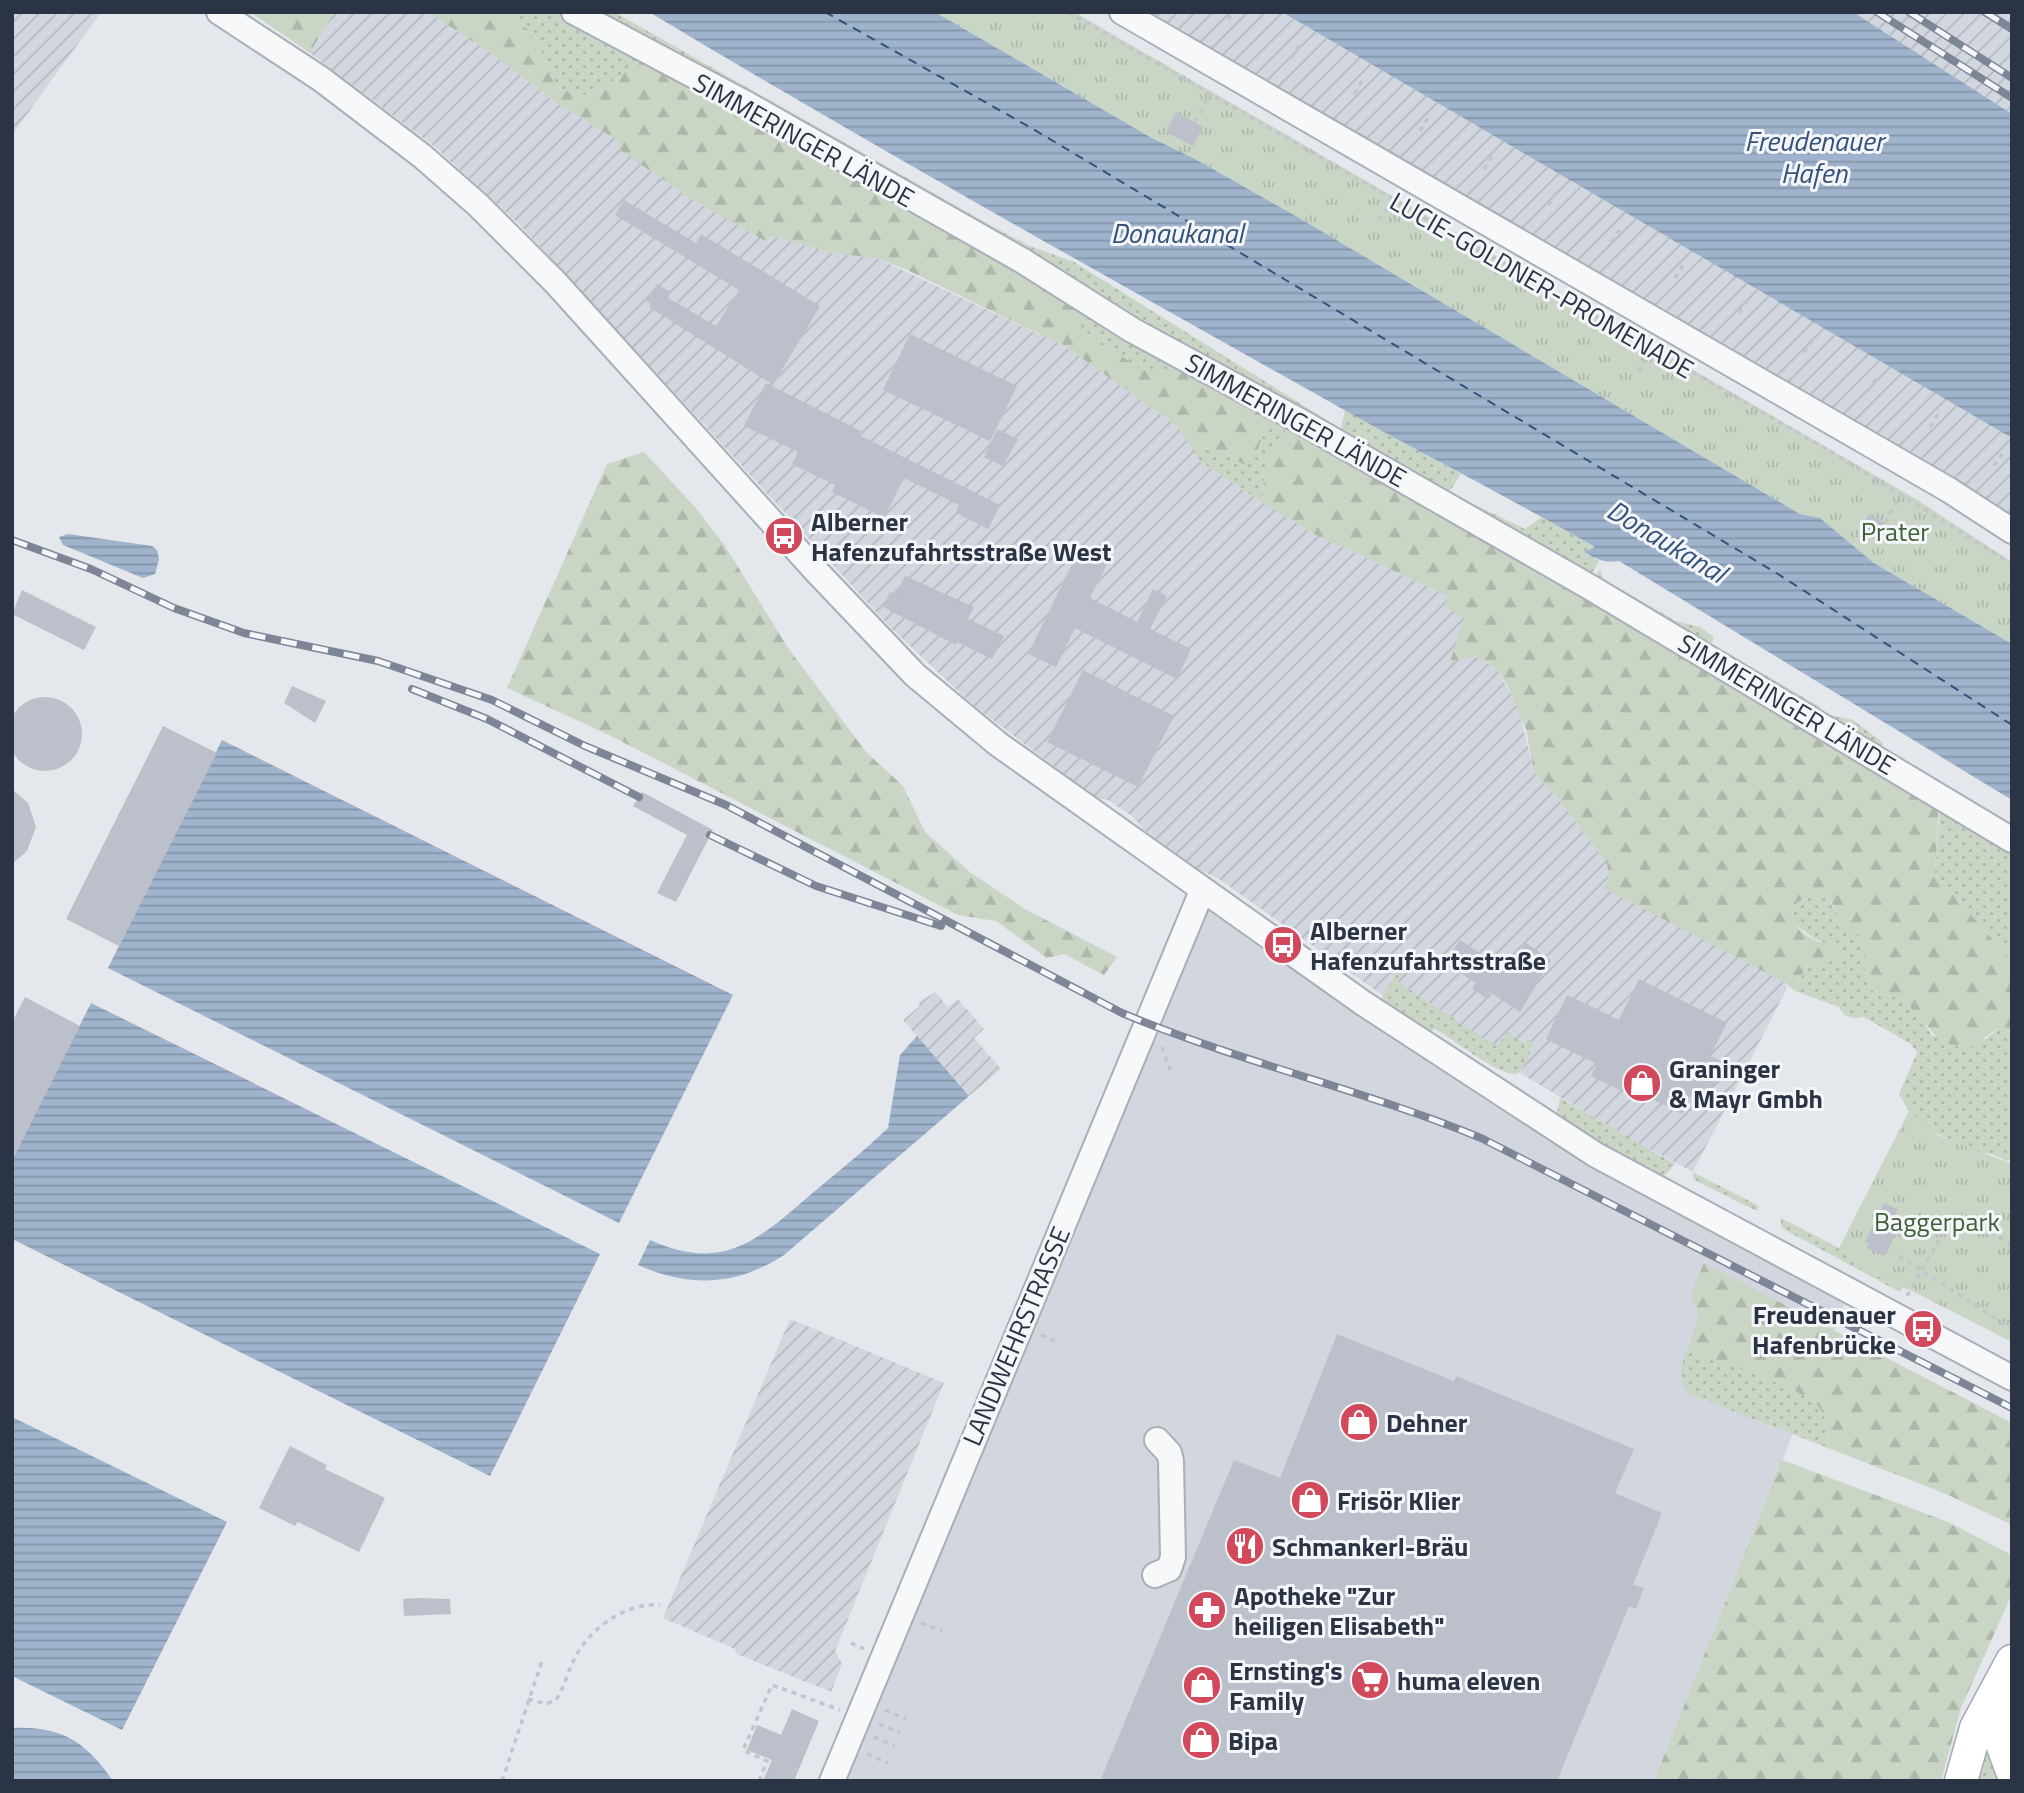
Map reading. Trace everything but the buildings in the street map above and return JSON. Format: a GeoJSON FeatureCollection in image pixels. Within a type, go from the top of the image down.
{"type":"FeatureCollection","features":[{"type":"Feature","properties":{"kind":"main road"},"geometry":{"type":"LineString","coordinates":[[1961,1781],[1976,1728],[2012,1661]]}},
{"type":"Feature","properties":{"kind":"main road"},"geometry":{"type":"LineString","coordinates":[[1996,1693],[1996,1728],[2012,1771]]}},
{"type":"Feature","properties":{"kind":"street"},"geometry":{"type":"LineString","coordinates":[[219,12],[321,79],[422,156],[478,205],[556,283],[817,572],[915,675],[998,744],[1202,891],[1418,1039],[1597,1155],[2012,1378]]}},
{"type":"Feature","properties":{"kind":"street","name":"SIMMERINGER LÄNDE"},"geometry":{"type":"LineString","coordinates":[[574,12],[745,103],[1023,261],[1132,330],[1298,419],[1564,572],[2012,840]]}},
{"type":"Feature","properties":{"kind":"street"},"geometry":{"type":"LineString","coordinates":[[1122,12],[1937,483],[2012,531]]}},
{"type":"Feature","properties":{"kind":"street","name":"LANDWEHRSTRASSE"},"geometry":{"type":"LineString","coordinates":[[832,1781],[1202,891]]}},
{"type":"Feature","properties":{"kind":"street"},"geometry":{"type":"LineString","coordinates":[[1155,1575],[1169,1569],[1173,1557],[1171,1461],[1169,1453],[1157,1440]]}},
{"type":"Feature","properties":{"kind":"path","name":"LUCIE-GOLDNER-PROMENADE"},"geometry":{"type":"LineString","coordinates":[[1068,12],[1652,348],[1901,494],[2012,564]]}},
{"type":"Feature","properties":{"kind":"path"},"geometry":{"type":"LineString","coordinates":[[1228,20],[1233,12]]}},
{"type":"Feature","properties":{"kind":"path"},"geometry":{"type":"LineString","coordinates":[[1291,58],[1302,41]]}},
{"type":"Feature","properties":{"kind":"path"},"geometry":{"type":"LineString","coordinates":[[1354,94],[1364,78]]}},
{"type":"Feature","properties":{"kind":"path"},"geometry":{"type":"LineString","coordinates":[[1195,122],[1210,94]]}},
{"type":"Feature","properties":{"kind":"path"},"geometry":{"type":"LineString","coordinates":[[1420,131],[1430,115]]}},
{"type":"Feature","properties":{"kind":"path"},"geometry":{"type":"LineString","coordinates":[[1484,169],[1495,152]]}},
{"type":"Feature","properties":{"kind":"path"},"geometry":{"type":"LineString","coordinates":[[1548,205],[1558,189]]}},
{"type":"Feature","properties":{"kind":"path"},"geometry":{"type":"LineString","coordinates":[[1379,220],[1394,200]]}},
{"type":"Feature","properties":{"kind":"path"},"geometry":{"type":"LineString","coordinates":[[1611,242],[1622,226]]}},
{"type":"Feature","properties":{"kind":"path"},"geometry":{"type":"LineString","coordinates":[[1675,278],[1685,262]]}},
{"type":"Feature","properties":{"kind":"path"},"geometry":{"type":"LineString","coordinates":[[1738,313],[1749,297]]}},
{"type":"Feature","properties":{"kind":"path"},"geometry":{"type":"LineString","coordinates":[[1804,352],[1815,336]]}},
{"type":"Feature","properties":{"kind":"path"},"geometry":{"type":"LineString","coordinates":[[1639,371],[1652,348]]}},
{"type":"Feature","properties":{"kind":"path"},"geometry":{"type":"LineString","coordinates":[[1868,391],[1879,375]]}},
{"type":"Feature","properties":{"kind":"path"},"geometry":{"type":"LineString","coordinates":[[1930,427],[1940,411]]}},
{"type":"Feature","properties":{"kind":"path"},"geometry":{"type":"LineString","coordinates":[[1994,466],[2005,449]]}},
{"type":"Feature","properties":{"kind":"path"},"geometry":{"type":"LineString","coordinates":[[1885,523],[1901,494]]}},
{"type":"Feature","properties":{"kind":"path"},"geometry":{"type":"LineString","coordinates":[[1158,1038],[1171,1072]]}},
{"type":"Feature","properties":{"kind":"path"},"geometry":{"type":"LineString","coordinates":[[1897,1315],[1950,1221],[1970,1220],[2012,1245]]}},
{"type":"Feature","properties":{"kind":"path"},"geometry":{"type":"LineString","coordinates":[[1899,1256],[1919,1272],[2012,1329]]}},
{"type":"Feature","properties":{"kind":"path"},"geometry":{"type":"LineString","coordinates":[[1039,1334],[1060,1343]]}},
{"type":"Feature","properties":{"kind":"path"},"geometry":{"type":"LineString","coordinates":[[528,1699],[546,1704],[556,1700],[576,1656],[594,1633],[634,1607],[660,1605]]}},
{"type":"Feature","properties":{"kind":"path"},"geometry":{"type":"LineString","coordinates":[[919,1622],[942,1630]]}},
{"type":"Feature","properties":{"kind":"path"},"geometry":{"type":"LineString","coordinates":[[502,1781],[542,1661]]}},
{"type":"Feature","properties":{"kind":"path"},"geometry":{"type":"LineString","coordinates":[[759,1781],[767,1761],[743,1750],[772,1685],[842,1711]]}},
{"type":"Feature","properties":{"kind":"path"},"geometry":{"type":"LineString","coordinates":[[883,1709],[906,1719]]}},
{"type":"Feature","properties":{"kind":"path"},"geometry":{"type":"LineString","coordinates":[[877,1723],[900,1733]]}},
{"type":"Feature","properties":{"kind":"path"},"geometry":{"type":"LineString","coordinates":[[872,1736],[895,1746]]}},
{"type":"Feature","properties":{"kind":"path"},"geometry":{"type":"LineString","coordinates":[[865,1754],[888,1763]]}},
{"type":"Feature","properties":{"kind":"shaded area"},"geometry":{"type":"Polygon","coordinates":[[[12,12],[101,12],[12,135],[12,12]]]}},
{"type":"Feature","properties":{"kind":"shaded area"},"geometry":{"type":"Polygon","coordinates":[[[334,12],[427,12],[491,53],[555,102],[621,142],[618,148],[691,199],[768,241],[770,236],[829,252],[879,259],[1066,347],[1177,426],[1200,461],[1248,493],[1314,534],[1448,596],[1465,618],[1451,661],[1474,656],[1496,668],[1518,706],[1534,773],[1558,798],[1607,864],[1609,879],[1784,982],[1787,988],[1693,1172],[1627,1137],[1520,1073],[1534,1042],[1489,1063],[1382,995],[1219,879],[1198,869],[1144,830],[1132,816],[1108,800],[1096,798],[973,705],[892,629],[520,225],[434,146],[310,53],[334,12]]]}},
{"type":"Feature","properties":{"kind":"shaded area"},"geometry":{"type":"Polygon","coordinates":[[[1106,12],[1282,12],[1972,413],[2012,438],[2012,540],[1106,12]]]}},
{"type":"Feature","properties":{"kind":"shaded area"},"geometry":{"type":"Polygon","coordinates":[[[1853,12],[2012,12],[2012,114],[1853,12]]]}},
{"type":"Feature","properties":{"kind":"shaded area"},"geometry":{"type":"Polygon","coordinates":[[[1202,891],[1363,1003],[1850,1291],[1654,1781],[832,1781],[1202,891]]]}},
{"type":"Feature","properties":{"kind":"shaded area"},"geometry":{"type":"Polygon","coordinates":[[[935,992],[948,1007],[958,999],[984,1029],[974,1038],[1001,1069],[969,1096],[903,1020],[920,1006],[918,1003],[935,992]]]}},
{"type":"Feature","properties":{"kind":"shaded area"},"geometry":{"type":"Polygon","coordinates":[[[790,1319],[944,1383],[835,1651],[842,1664],[831,1692],[737,1654],[735,1649],[663,1618],[790,1319]]]}},
{"type":"Feature","properties":{"kind":"green space"},"geometry":{"type":"Polygon","coordinates":[[[250,12],[334,12],[310,53],[250,12]]]}},
{"type":"Feature","properties":{"kind":"green space"},"geometry":{"type":"Polygon","coordinates":[[[427,12],[505,12],[535,35],[551,76],[561,90],[592,97],[644,58],[947,227],[1078,309],[1086,332],[1142,370],[1159,372],[1189,364],[1273,410],[1252,464],[1242,464],[1225,453],[1188,443],[1177,426],[1066,347],[905,269],[879,259],[829,252],[770,236],[767,242],[691,199],[617,148],[620,142],[555,102],[491,53],[427,12]]]}},
{"type":"Feature","properties":{"kind":"green space"},"geometry":{"type":"Polygon","coordinates":[[[505,12],[564,12],[644,58],[592,97],[561,90],[551,76],[535,35],[505,12]]]}},
{"type":"Feature","properties":{"kind":"green space"},"geometry":{"type":"Polygon","coordinates":[[[586,12],[614,12],[990,225],[1032,247],[1074,262],[1341,429],[1345,410],[1461,474],[1449,492],[1525,529],[1542,517],[1596,548],[1585,553],[1599,561],[1587,581],[586,12]]]}},
{"type":"Feature","properties":{"kind":"green space","name":"Prater"},"geometry":{"type":"Polygon","coordinates":[[[935,12],[1074,12],[1916,499],[2012,562],[2012,644],[1874,563],[1820,518],[1800,514],[1294,215],[1150,137],[935,12]]]}},
{"type":"Feature","properties":{"kind":"green space"},"geometry":{"type":"Polygon","coordinates":[[[1078,309],[1189,364],[1158,372],[1142,371],[1085,332],[1078,309]]]}},
{"type":"Feature","properties":{"kind":"green space"},"geometry":{"type":"Polygon","coordinates":[[[1273,410],[1289,420],[1264,468],[1263,503],[1200,461],[1188,443],[1225,453],[1242,464],[1273,410]]]}},
{"type":"Feature","properties":{"kind":"green space"},"geometry":{"type":"Polygon","coordinates":[[[1289,420],[1939,803],[1935,873],[2012,962],[2012,1031],[1997,1029],[1969,1048],[1948,1044],[1936,1036],[1904,1001],[1872,989],[1865,974],[1864,940],[1839,917],[1829,898],[1806,898],[1795,905],[1791,915],[1802,932],[1814,940],[1834,945],[1843,956],[1837,960],[1806,966],[1795,991],[1784,982],[1604,888],[1609,879],[1607,864],[1558,798],[1534,773],[1526,729],[1506,683],[1496,668],[1474,656],[1450,662],[1464,618],[1444,606],[1448,596],[1314,534],[1263,503],[1264,468],[1289,420]]]}},
{"type":"Feature","properties":{"kind":"green space"},"geometry":{"type":"Polygon","coordinates":[[[644,452],[695,507],[725,546],[788,648],[866,752],[903,786],[925,832],[971,873],[1025,909],[1117,957],[1104,975],[1064,954],[1047,958],[996,921],[958,915],[611,736],[507,688],[607,464],[644,452]]]}},
{"type":"Feature","properties":{"kind":"green space"},"geometry":{"type":"Polygon","coordinates":[[[1600,569],[1603,579],[1676,621],[1700,627],[1714,637],[1711,643],[1820,707],[1821,713],[1853,720],[1882,742],[1884,750],[1972,800],[1981,810],[1592,583],[1600,569]]]}},
{"type":"Feature","properties":{"kind":"green space"},"geometry":{"type":"Polygon","coordinates":[[[1940,803],[2012,845],[2012,962],[1935,873],[1940,803]]]}},
{"type":"Feature","properties":{"kind":"green space"},"geometry":{"type":"Polygon","coordinates":[[[1817,894],[1829,898],[1836,911],[1865,942],[1869,984],[1873,991],[1902,999],[1921,1017],[1932,1036],[1986,1039],[1998,1029],[2012,1031],[2012,1158],[2007,1161],[1992,1154],[1977,1152],[1937,1134],[1933,1124],[1923,1124],[1909,1111],[1899,1094],[1917,1053],[1911,1044],[1864,1017],[1844,1015],[1839,1007],[1795,991],[1806,966],[1837,960],[1822,941],[1816,940],[1791,918],[1790,913],[1796,904],[1817,894]]]}},
{"type":"Feature","properties":{"kind":"green space"},"geometry":{"type":"Polygon","coordinates":[[[1404,965],[1407,966],[1398,982],[1497,1047],[1507,1032],[1525,1044],[1527,1040],[1534,1042],[1520,1072],[1514,1074],[1492,1066],[1436,1028],[1430,1032],[1384,1002],[1382,995],[1404,965]]]}},
{"type":"Feature","properties":{"kind":"green space"},"geometry":{"type":"Polygon","coordinates":[[[1560,1098],[1675,1164],[1665,1175],[1656,1176],[1556,1117],[1560,1098]]]}},
{"type":"Feature","properties":{"kind":"green space","name":"Baggerpark"},"geometry":{"type":"Polygon","coordinates":[[[1909,1111],[1923,1124],[1933,1124],[1937,1135],[2012,1164],[2012,1342],[1910,1290],[1888,1283],[1839,1248],[1909,1111]]]}},
{"type":"Feature","properties":{"kind":"green space"},"geometry":{"type":"Polygon","coordinates":[[[1693,1172],[1759,1206],[1757,1211],[1694,1180],[1693,1172]]]}},
{"type":"Feature","properties":{"kind":"green space"},"geometry":{"type":"Polygon","coordinates":[[[1781,1218],[1839,1248],[1888,1283],[1903,1287],[1900,1292],[1785,1230],[1781,1227],[1781,1218]]]}},
{"type":"Feature","properties":{"kind":"green space"},"geometry":{"type":"Polygon","coordinates":[[[1704,1263],[2012,1423],[2012,1525],[1946,1494],[1828,1448],[1824,1415],[1808,1398],[1756,1375],[1687,1351],[1699,1315],[1690,1294],[1704,1263]]]}},
{"type":"Feature","properties":{"kind":"green space"},"geometry":{"type":"Polygon","coordinates":[[[1687,1351],[1756,1375],[1808,1398],[1824,1415],[1828,1448],[1689,1394],[1681,1373],[1687,1351]]]}},
{"type":"Feature","properties":{"kind":"green space"},"geometry":{"type":"Polygon","coordinates":[[[1782,1460],[1948,1522],[2012,1555],[2012,1594],[1961,1708],[1941,1781],[1654,1781],[1782,1460]]]}},
{"type":"Feature","properties":{"kind":"green space"},"geometry":{"type":"Polygon","coordinates":[[[1987,1730],[2002,1781],[1977,1781],[1987,1730]]]}},
{"type":"Feature","properties":{"kind":"water","name":"Donaukanal"},"geometry":{"type":"Polygon","coordinates":[[[649,12],[935,12],[1150,137],[1294,215],[1800,514],[1820,518],[1874,563],[2012,644],[2012,800],[1619,561],[1601,560],[1584,552],[1595,547],[1084,264],[649,12]]]}},
{"type":"Feature","properties":{"kind":"water","name":"Freudenauer Hafen"},"geometry":{"type":"Polygon","coordinates":[[[1282,12],[1853,12],[2012,114],[2012,438],[1282,12]]]}},
{"type":"Feature","properties":{"kind":"water"},"geometry":{"type":"Polygon","coordinates":[[[68,534],[152,546],[157,550],[159,559],[155,574],[143,578],[63,545],[59,537],[68,534]]]}},
{"type":"Feature","properties":{"kind":"water"},"geometry":{"type":"Polygon","coordinates":[[[222,740],[733,995],[619,1223],[108,968],[222,740]]]}},
{"type":"Feature","properties":{"kind":"water"},"geometry":{"type":"Polygon","coordinates":[[[91,1003],[600,1254],[490,1476],[12,1239],[12,1160],[91,1003]]]}},
{"type":"Feature","properties":{"kind":"water"},"geometry":{"type":"Polygon","coordinates":[[[917,1036],[969,1096],[784,1255],[748,1273],[712,1280],[676,1278],[638,1265],[650,1240],[676,1250],[721,1252],[740,1246],[777,1223],[888,1128],[900,1055],[917,1036]]]}},
{"type":"Feature","properties":{"kind":"water"},"geometry":{"type":"Polygon","coordinates":[[[12,1417],[227,1522],[122,1730],[12,1676],[12,1417]]]}},
{"type":"Feature","properties":{"kind":"water"},"geometry":{"type":"Polygon","coordinates":[[[12,1728],[45,1730],[71,1739],[103,1767],[113,1781],[12,1781],[12,1728]]]}},
{"type":"Feature","properties":{"kind":"ferry route"},"geometry":{"type":"LineString","coordinates":[[825,12],[1033,129],[1778,574],[2012,725]]}},
{"type":"Feature","properties":{"kind":"railway"},"geometry":{"type":"LineString","coordinates":[[1877,12],[2012,98]]}},
{"type":"Feature","properties":{"kind":"railway"},"geometry":{"type":"LineString","coordinates":[[1909,12],[2012,78]]}},
{"type":"Feature","properties":{"kind":"railway"},"geometry":{"type":"LineString","coordinates":[[1985,12],[2012,29]]}},
{"type":"Feature","properties":{"kind":"railway"},"geometry":{"type":"LineString","coordinates":[[12,540],[91,569],[174,608],[244,633],[378,661],[492,700],[585,746],[726,805],[1122,1013],[1481,1138],[2012,1408]]}},
{"type":"Feature","properties":{"kind":"railway"},"geometry":{"type":"LineString","coordinates":[[412,689],[487,719],[639,797]]}},
{"type":"Feature","properties":{"kind":"railway"},"geometry":{"type":"LineString","coordinates":[[710,835],[816,886],[941,926]]}},
{"type":"Feature","properties":{"kind":"place","name":"Alberner Hafenzufahrtsstraße West"},"geometry":{"type":"Point","coordinates":[784,536]}},
{"type":"Feature","properties":{"kind":"place","name":"Alberner Hafenzufahrtsstraße"},"geometry":{"type":"Point","coordinates":[1283,945]}},
{"type":"Feature","properties":{"kind":"place","name":"Graninger & Mayr Gmbh"},"geometry":{"type":"Point","coordinates":[1642,1083]}},
{"type":"Feature","properties":{"kind":"place","name":"Freudenauer Hafenbrücke"},"geometry":{"type":"Point","coordinates":[1923,1329]}},
{"type":"Feature","properties":{"kind":"place","name":"Dehner"},"geometry":{"type":"Point","coordinates":[1359,1422]}},
{"type":"Feature","properties":{"kind":"place","name":"Frisör Klier"},"geometry":{"type":"Point","coordinates":[1310,1500]}},
{"type":"Feature","properties":{"kind":"place","name":"Schmankerl-Bräu"},"geometry":{"type":"Point","coordinates":[1245,1546]}},
{"type":"Feature","properties":{"kind":"place","name":"Apotheke \"Zur heiligen Elisabeth\""},"geometry":{"type":"Point","coordinates":[1207,1610]}},
{"type":"Feature","properties":{"kind":"place","name":"huma eleven"},"geometry":{"type":"Point","coordinates":[1370,1680]}},
{"type":"Feature","properties":{"kind":"place","name":"Ernsting's Family"},"geometry":{"type":"Point","coordinates":[1202,1685]}},
{"type":"Feature","properties":{"kind":"place","name":"Bipa"},"geometry":{"type":"Point","coordinates":[1201,1740]}}]}
